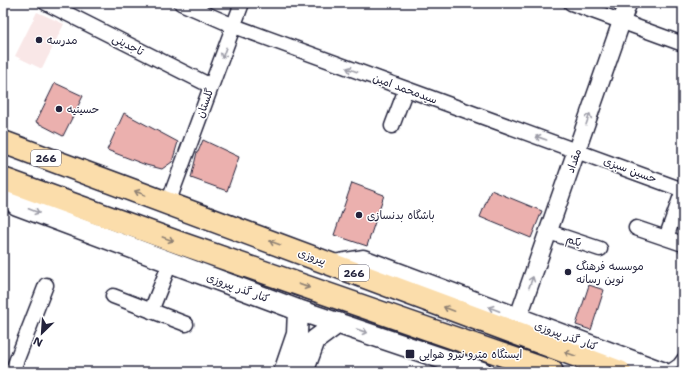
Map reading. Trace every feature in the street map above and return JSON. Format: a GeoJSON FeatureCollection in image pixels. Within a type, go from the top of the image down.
{"type":"FeatureCollection","features":[{"type":"Feature","properties":{"kind":"main road","name":"پیروزی"},"geometry":{"type":"LineString","coordinates":[[3,142],[620,372]]}},
{"type":"Feature","properties":{"kind":"main road"},"geometry":{"type":"LineString","coordinates":[[79,206],[89,200],[92,186],[88,174]]}},
{"type":"Feature","properties":{"kind":"main road","name":"266"},"geometry":{"type":"LineString","coordinates":[[3,179],[184,244],[552,372]]}},
{"type":"Feature","properties":{"kind":"main road"},"geometry":{"type":"LineString","coordinates":[[106,216],[101,204],[107,190],[116,183]]}},
{"type":"Feature","properties":{"kind":"main road","name":"کنار گذر پیروزی"},"geometry":{"type":"LineString","coordinates":[[3,189],[16,205],[298,310],[482,372]]}},
{"type":"Feature","properties":{"kind":"main road","name":"کنار گذر پیروزی"},"geometry":{"type":"LineString","coordinates":[[333,265],[363,260],[663,372]]}},
{"type":"Feature","properties":{"kind":"main road"},"geometry":{"type":"LineString","coordinates":[[298,310],[306,337],[303,372]]}},
{"type":"Feature","properties":{"kind":"main road"},"geometry":{"type":"LineString","coordinates":[[284,372],[306,337],[338,323]]}},
{"type":"Feature","properties":{"kind":"street","name":"تاجدینی"},"geometry":{"type":"LineString","coordinates":[[46,3],[211,86]]}},
{"type":"Feature","properties":{"kind":"street","name":"سیدمحمد امین"},"geometry":{"type":"LineString","coordinates":[[181,3],[234,26],[577,150]]}},
{"type":"Feature","properties":{"kind":"street","name":"گلستان"},"geometry":{"type":"LineString","coordinates":[[168,203],[242,3]]}},
{"type":"Feature","properties":{"kind":"street"},"geometry":{"type":"LineString","coordinates":[[571,3],[683,44]]}},
{"type":"Feature","properties":{"kind":"street","name":"مقداد"},"geometry":{"type":"LineString","coordinates":[[518,318],[628,3]]}},
{"type":"Feature","properties":{"kind":"street"},"geometry":{"type":"LineString","coordinates":[[392,126],[406,89]]}},
{"type":"Feature","properties":{"kind":"street","name":"حسین سبزی"},"geometry":{"type":"LineString","coordinates":[[577,150],[683,190]]}},
{"type":"Feature","properties":{"kind":"street"},"geometry":{"type":"LineString","coordinates":[[666,238],[683,190]]}},
{"type":"Feature","properties":{"kind":"street"},"geometry":{"type":"LineString","coordinates":[[636,228],[683,244]]}},
{"type":"Feature","properties":{"kind":"street","name":"یکم"},"geometry":{"type":"LineString","coordinates":[[549,232],[600,249]]}},
{"type":"Feature","properties":{"kind":"street"},"geometry":{"type":"LineString","coordinates":[[152,311],[170,263]]}},
{"type":"Feature","properties":{"kind":"street"},"geometry":{"type":"LineString","coordinates":[[12,372],[46,285]]}},
{"type":"Feature","properties":{"kind":"street"},"geometry":{"type":"LineString","coordinates":[[113,296],[186,324]]}},
{"type":"Feature","properties":{"kind":"lane"},"geometry":{"type":"LineString","coordinates":[[663,372],[677,363],[683,355]]}},
{"type":"Feature","properties":{"kind":"shaded area","name":"مدرسه"},"geometry":{"type":"Polygon","coordinates":[[[37,12],[64,24],[42,69],[15,56],[37,12]]]}},
{"type":"Feature","properties":{"kind":"building","name":"حسینیه"},"geometry":{"type":"Polygon","coordinates":[[[55,83],[83,96],[63,136],[36,122],[55,83]]]}},
{"type":"Feature","properties":{"kind":"building"},"geometry":{"type":"Polygon","coordinates":[[[124,113],[178,142],[172,162],[162,169],[146,165],[107,150],[124,113]]]}},
{"type":"Feature","properties":{"kind":"building"},"geometry":{"type":"Polygon","coordinates":[[[203,140],[239,157],[227,191],[191,178],[197,152],[203,140]]]}},
{"type":"Feature","properties":{"kind":"building","name":"باشگاه بدنسازی"},"geometry":{"type":"Polygon","coordinates":[[[352,183],[384,195],[367,246],[334,235],[352,183]]]}},
{"type":"Feature","properties":{"kind":"building"},"geometry":{"type":"Polygon","coordinates":[[[491,190],[542,211],[531,238],[480,217],[491,190]]]}},
{"type":"Feature","properties":{"kind":"building"},"geometry":{"type":"Polygon","coordinates":[[[589,285],[604,290],[591,330],[576,325],[589,285]]]}},
{"type":"Feature","properties":{"kind":"place","name":"مدرسه"},"geometry":{"type":"Point","coordinates":[39,40]}},
{"type":"Feature","properties":{"kind":"place","name":"حسینیه"},"geometry":{"type":"Point","coordinates":[59,109]}},
{"type":"Feature","properties":{"kind":"place","name":"باشگاه بدنسازی"},"geometry":{"type":"Point","coordinates":[359,215]}},
{"type":"Feature","properties":{"kind":"place","name":"موسسه فرهنگ نوین رسانه"},"geometry":{"type":"Point","coordinates":[568,272]}},
{"type":"Feature","properties":{"kind":"place","name":"ایستگاه مترو نیرو هوایی"},"geometry":{"type":"Point","coordinates":[410,354]}}]}
